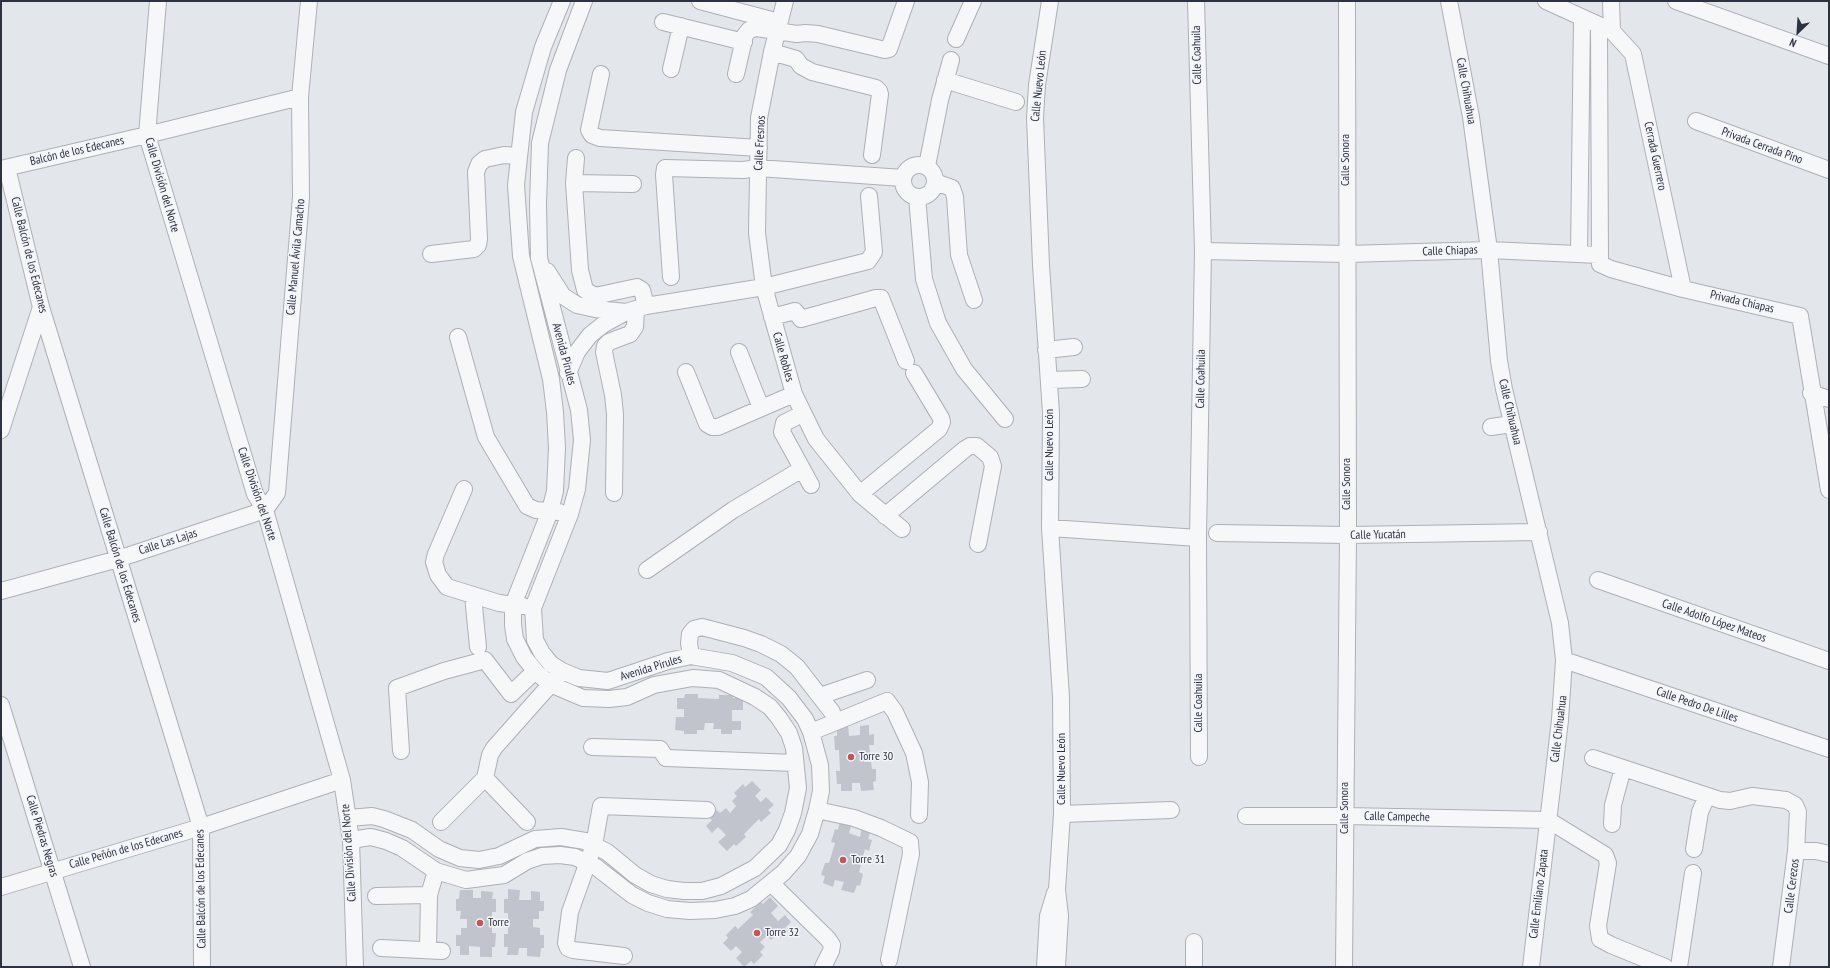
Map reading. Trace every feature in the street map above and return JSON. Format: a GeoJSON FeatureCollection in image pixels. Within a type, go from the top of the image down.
{"type":"FeatureCollection","features":[{"type":"Feature","properties":{"kind":"street","name":"Calle División del Norte"},"geometry":{"type":"LineString","coordinates":[[158,1],[147,135],[255,494],[265,510],[342,780],[349,818],[351,840],[355,967]]}},
{"type":"Feature","properties":{"kind":"street","name":"Calle Manuel Ávila Camacho"},"geometry":{"type":"LineString","coordinates":[[265,510],[277,493],[301,197],[300,97],[309,1]]}},
{"type":"Feature","properties":{"kind":"street","name":"Avenida Pirules"},"geometry":{"type":"LineString","coordinates":[[349,818],[372,816],[384,819],[412,830],[439,849],[460,858],[479,860],[499,856],[536,839],[561,837],[585,841],[607,852],[635,875],[662,887],[684,891],[702,891],[721,886],[755,868],[779,845],[787,830],[798,788],[794,748],[789,733],[770,707],[756,697],[720,680],[693,678],[680,679],[654,685],[627,696],[602,700],[583,698],[550,684],[535,671],[524,657],[515,639],[513,605],[550,511],[555,491],[557,448],[551,378],[521,256],[516,185],[524,112],[542,47],[562,1]]}},
{"type":"Feature","properties":{"kind":"street","name":"Avenida Pirules"},"geometry":{"type":"LineString","coordinates":[[351,840],[371,837],[386,841],[402,848],[436,871],[466,880],[504,875],[527,861],[542,856],[575,856],[589,863],[632,895],[648,903],[667,909],[715,910],[734,906],[751,899],[772,884],[798,856],[810,834],[817,810],[821,791],[820,765],[812,732],[805,719],[789,698],[766,677],[732,662],[691,656],[668,661],[608,681],[579,678],[562,672],[542,653],[535,640],[533,608],[570,514],[577,489],[582,440],[579,410],[568,373],[539,258],[538,204],[540,143],[558,70],[584,1]]}},
{"type":"Feature","properties":{"kind":"street"},"geometry":{"type":"LineString","coordinates":[[700,1],[778,26],[797,34],[818,34],[885,50],[889,49],[891,45],[906,1]]}},
{"type":"Feature","properties":{"kind":"street","name":"Calle Fresnos"},"geometry":{"type":"LineString","coordinates":[[764,287],[756,233],[759,118],[772,52],[785,1]]}},
{"type":"Feature","properties":{"kind":"street"},"geometry":{"type":"LineString","coordinates":[[956,39],[972,1]]}},
{"type":"Feature","properties":{"kind":"street","name":"Calle Nuevo León"},"geometry":{"type":"LineString","coordinates":[[1050,1],[1037,85],[1035,118],[1046,350],[1051,413],[1050,528],[1062,697],[1062,814],[1057,890],[1060,916],[1057,967]]}},
{"type":"Feature","properties":{"kind":"street","name":"Calle Coahuila"},"geometry":{"type":"LineString","coordinates":[[1196,1],[1203,251],[1198,538],[1199,757]]}},
{"type":"Feature","properties":{"kind":"street","name":"Calle Sonora"},"geometry":{"type":"LineString","coordinates":[[1344,967],[1348,535],[1346,254],[1347,1]]}},
{"type":"Feature","properties":{"kind":"street","name":"Calle Chihuahua"},"geometry":{"type":"LineString","coordinates":[[1449,1],[1468,100],[1489,250],[1499,361],[1512,424],[1540,532],[1560,623],[1564,660],[1562,704],[1548,820]]}},
{"type":"Feature","properties":{"kind":"street"},"geometry":{"type":"LineString","coordinates":[[1546,1],[1606,28]]}},
{"type":"Feature","properties":{"kind":"street"},"geometry":{"type":"LineString","coordinates":[[1611,1],[1606,28],[1599,255],[1600,264],[1611,269],[1683,289]]}},
{"type":"Feature","properties":{"kind":"street"},"geometry":{"type":"LineString","coordinates":[[1676,1],[1829,56]]}},
{"type":"Feature","properties":{"kind":"street"},"geometry":{"type":"LineString","coordinates":[[1579,254],[1582,18]]}},
{"type":"Feature","properties":{"kind":"street"},"geometry":{"type":"LineString","coordinates":[[663,22],[744,42]]}},
{"type":"Feature","properties":{"kind":"street"},"geometry":{"type":"LineString","coordinates":[[671,69],[681,26]]}},
{"type":"Feature","properties":{"kind":"street"},"geometry":{"type":"LineString","coordinates":[[736,74],[745,35],[749,30],[778,26]]}},
{"type":"Feature","properties":{"kind":"street","name":"Cerrada Guerrero"},"geometry":{"type":"LineString","coordinates":[[1606,28],[1633,54],[1683,289]]}},
{"type":"Feature","properties":{"kind":"street"},"geometry":{"type":"LineString","coordinates":[[772,52],[796,59],[801,66],[812,72],[876,88],[879,91],[880,94],[872,155]]}},
{"type":"Feature","properties":{"kind":"street"},"geometry":{"type":"LineString","coordinates":[[927,166],[945,80],[951,60]]}},
{"type":"Feature","properties":{"kind":"street"},"geometry":{"type":"LineString","coordinates":[[601,74],[589,130],[592,135],[600,138],[759,148]]}},
{"type":"Feature","properties":{"kind":"street"},"geometry":{"type":"LineString","coordinates":[[945,80],[1016,102]]}},
{"type":"Feature","properties":{"kind":"street"},"geometry":{"type":"LineString","coordinates":[[147,135],[300,97]]}},
{"type":"Feature","properties":{"kind":"street","name":"Privada Cerrada Pino"},"geometry":{"type":"LineString","coordinates":[[1696,121],[1829,170]]}},
{"type":"Feature","properties":{"kind":"street","name":"Balcón de los Edecanes"},"geometry":{"type":"LineString","coordinates":[[4,168],[147,135]]}},
{"type":"Feature","properties":{"kind":"street"},"geometry":{"type":"LineString","coordinates":[[431,254],[474,249],[478,245],[476,172],[479,164],[486,159],[504,155],[519,156]]}},
{"type":"Feature","properties":{"kind":"street"},"geometry":{"type":"LineString","coordinates":[[576,158],[574,183],[580,270],[584,290],[595,296],[637,287],[642,290],[636,309],[636,327],[630,334],[609,342],[605,346],[604,352],[615,414],[614,493]]}},
{"type":"Feature","properties":{"kind":"street"},"geometry":{"type":"LineString","coordinates":[[915,165],[927,166],[932,170],[935,182],[929,193],[917,197],[906,191],[903,178],[909,168],[915,165]]}},
{"type":"Feature","properties":{"kind":"street","name":"Calle Balcón de los Edecanes"},"geometry":{"type":"LineString","coordinates":[[4,168],[41,307],[201,827],[202,967]]}},
{"type":"Feature","properties":{"kind":"street"},"geometry":{"type":"LineString","coordinates":[[671,277],[664,175],[665,168],[743,170],[758,168],[903,178]]}},
{"type":"Feature","properties":{"kind":"street"},"geometry":{"type":"LineString","coordinates":[[935,182],[952,188],[955,196],[959,255],[974,300]]}},
{"type":"Feature","properties":{"kind":"street"},"geometry":{"type":"LineString","coordinates":[[574,183],[633,184]]}},
{"type":"Feature","properties":{"kind":"street"},"geometry":{"type":"LineString","coordinates":[[539,258],[562,296],[576,305],[595,309],[636,309],[764,287],[868,262],[874,252],[869,196]]}},
{"type":"Feature","properties":{"kind":"street"},"geometry":{"type":"LineString","coordinates":[[917,197],[924,279],[938,323],[964,369],[1005,419]]}},
{"type":"Feature","properties":{"kind":"street","name":"Calle Chiapas"},"geometry":{"type":"LineString","coordinates":[[1203,251],[1346,254],[1489,250],[1599,255]]}},
{"type":"Feature","properties":{"kind":"street","name":"Calle Robles"},"geometry":{"type":"LineString","coordinates":[[764,287],[794,394],[802,414],[816,439],[860,494],[902,529]]}},
{"type":"Feature","properties":{"kind":"street","name":"Privada Chiapas"},"geometry":{"type":"LineString","coordinates":[[1683,289],[1800,316],[1812,393]]}},
{"type":"Feature","properties":{"kind":"street"},"geometry":{"type":"LineString","coordinates":[[772,317],[795,311],[801,319],[876,298],[881,298],[910,367],[941,418],[942,422],[939,429],[860,494]]}},
{"type":"Feature","properties":{"kind":"street"},"geometry":{"type":"LineString","coordinates":[[1,430],[41,307]]}},
{"type":"Feature","properties":{"kind":"street"},"geometry":{"type":"LineString","coordinates":[[568,373],[577,352],[590,335],[604,324],[636,309]]}},
{"type":"Feature","properties":{"kind":"street"},"geometry":{"type":"LineString","coordinates":[[458,337],[486,437],[527,506],[536,510],[570,514]]}},
{"type":"Feature","properties":{"kind":"street"},"geometry":{"type":"LineString","coordinates":[[1046,350],[1074,347]]}},
{"type":"Feature","properties":{"kind":"street"},"geometry":{"type":"LineString","coordinates":[[740,352],[761,408]]}},
{"type":"Feature","properties":{"kind":"street"},"geometry":{"type":"LineString","coordinates":[[686,372],[707,424],[712,427],[718,427],[794,394]]}},
{"type":"Feature","properties":{"kind":"street"},"geometry":{"type":"LineString","coordinates":[[1049,380],[1082,379]]}},
{"type":"Feature","properties":{"kind":"street"},"geometry":{"type":"LineString","coordinates":[[1812,393],[1829,400]]}},
{"type":"Feature","properties":{"kind":"street"},"geometry":{"type":"LineString","coordinates":[[1812,393],[1829,490]]}},
{"type":"Feature","properties":{"kind":"street"},"geometry":{"type":"LineString","coordinates":[[802,414],[784,423],[782,432],[811,485]]}},
{"type":"Feature","properties":{"kind":"street"},"geometry":{"type":"LineString","coordinates":[[1491,427],[1512,424]]}},
{"type":"Feature","properties":{"kind":"street"},"geometry":{"type":"LineString","coordinates":[[886,516],[965,449],[970,446],[977,446],[990,457],[993,466],[978,544]]}},
{"type":"Feature","properties":{"kind":"street"},"geometry":{"type":"LineString","coordinates":[[647,570],[733,510],[802,469]]}},
{"type":"Feature","properties":{"kind":"street"},"geometry":{"type":"LineString","coordinates":[[464,489],[436,554],[434,562],[438,575],[448,588],[473,596],[533,608]]}},
{"type":"Feature","properties":{"kind":"street","name":"Calle Las Lajas"},"geometry":{"type":"LineString","coordinates":[[1,591],[118,559],[265,510]]}},
{"type":"Feature","properties":{"kind":"street"},"geometry":{"type":"LineString","coordinates":[[1050,528],[1198,538]]}},
{"type":"Feature","properties":{"kind":"street","name":"Calle Yucatán"},"geometry":{"type":"LineString","coordinates":[[1217,533],[1348,535],[1540,532]]}},
{"type":"Feature","properties":{"kind":"street","name":"Calle Adolfo López Mateos"},"geometry":{"type":"LineString","coordinates":[[1598,580],[1829,661]]}},
{"type":"Feature","properties":{"kind":"street"},"geometry":{"type":"LineString","coordinates":[[473,596],[478,647]]}},
{"type":"Feature","properties":{"kind":"street"},"geometry":{"type":"LineString","coordinates":[[691,656],[689,643],[690,634],[694,629],[702,627],[744,638],[780,654],[797,667],[832,712]]}},
{"type":"Feature","properties":{"kind":"street"},"geometry":{"type":"LineString","coordinates":[[401,751],[397,688],[444,671],[485,660],[511,694],[535,671]]}},
{"type":"Feature","properties":{"kind":"street","name":"Calle Pedro De Lilles"},"geometry":{"type":"LineString","coordinates":[[1564,660],[1829,749]]}},
{"type":"Feature","properties":{"kind":"street"},"geometry":{"type":"LineString","coordinates":[[441,822],[485,778],[490,755],[494,748],[562,672]]}},
{"type":"Feature","properties":{"kind":"street"},"geometry":{"type":"LineString","coordinates":[[820,696],[867,680]]}},
{"type":"Feature","properties":{"kind":"street"},"geometry":{"type":"LineString","coordinates":[[812,732],[887,701],[895,712],[914,753],[920,782],[919,815]]}},
{"type":"Feature","properties":{"kind":"street","name":"Calle Piedras Negras"},"geometry":{"type":"LineString","coordinates":[[1,705],[82,967]]}},
{"type":"Feature","properties":{"kind":"street"},"geometry":{"type":"LineString","coordinates":[[592,747],[660,749],[666,758],[796,763]]}},
{"type":"Feature","properties":{"kind":"street"},"geometry":{"type":"LineString","coordinates":[[1593,758],[1707,796],[1700,812],[1694,849]]}},
{"type":"Feature","properties":{"kind":"street"},"geometry":{"type":"LineString","coordinates":[[1612,824],[1613,805],[1623,768]]}},
{"type":"Feature","properties":{"kind":"street"},"geometry":{"type":"LineString","coordinates":[[485,778],[527,822]]}},
{"type":"Feature","properties":{"kind":"street","name":"Calle Peñón de los Edecanes"},"geometry":{"type":"LineString","coordinates":[[1,887],[53,870],[201,827],[342,780]]}},
{"type":"Feature","properties":{"kind":"street"},"geometry":{"type":"LineString","coordinates":[[798,788],[821,791]]}},
{"type":"Feature","properties":{"kind":"street","name":"Calle Cerezos"},"geometry":{"type":"LineString","coordinates":[[1707,796],[1730,801],[1752,796],[1786,800],[1795,805],[1798,812],[1796,851],[1781,967]]}},
{"type":"Feature","properties":{"kind":"street"},"geometry":{"type":"LineString","coordinates":[[624,956],[573,950],[568,948],[566,943],[570,912],[589,863],[601,806],[707,810]]}},
{"type":"Feature","properties":{"kind":"street"},"geometry":{"type":"LineString","coordinates":[[817,810],[854,818],[881,828],[910,842],[911,854],[890,960]]}},
{"type":"Feature","properties":{"kind":"street"},"geometry":{"type":"LineString","coordinates":[[1062,814],[1171,810]]}},
{"type":"Feature","properties":{"kind":"street","name":"Calle Campeche"},"geometry":{"type":"LineString","coordinates":[[1246,816],[1345,816],[1548,820]]}},
{"type":"Feature","properties":{"kind":"street"},"geometry":{"type":"LineString","coordinates":[[1548,820],[1605,855],[1608,863],[1598,926],[1600,939],[1665,967]]}},
{"type":"Feature","properties":{"kind":"street","name":"Calle Emiliano Zapata"},"geometry":{"type":"LineString","coordinates":[[1531,967],[1548,820]]}},
{"type":"Feature","properties":{"kind":"street"},"geometry":{"type":"LineString","coordinates":[[402,848],[412,830]]}},
{"type":"Feature","properties":{"kind":"street"},"geometry":{"type":"LineString","coordinates":[[1796,851],[1816,851],[1829,854]]}},
{"type":"Feature","properties":{"kind":"street"},"geometry":{"type":"LineString","coordinates":[[381,948],[435,950],[429,895],[436,871]]}},
{"type":"Feature","properties":{"kind":"street"},"geometry":{"type":"LineString","coordinates":[[1679,967],[1693,873]]}},
{"type":"Feature","properties":{"kind":"street"},"geometry":{"type":"LineString","coordinates":[[772,884],[828,939],[832,945],[832,951],[823,967]]}},
{"type":"Feature","properties":{"kind":"street","name":"Calle Nuevo León"},"geometry":{"type":"LineString","coordinates":[[1045,967],[1048,916],[1057,890]]}},
{"type":"Feature","properties":{"kind":"street"},"geometry":{"type":"LineString","coordinates":[[376,896],[429,895]]}},
{"type":"Feature","properties":{"kind":"street"},"geometry":{"type":"LineString","coordinates":[[1194,942],[1194,967]]}},
{"type":"Feature","properties":{"kind":"building"},"geometry":{"type":"Polygon","coordinates":[[[685,694],[698,694],[698,698],[719,699],[719,695],[733,695],[733,698],[743,698],[743,710],[732,710],[732,721],[741,721],[741,730],[732,730],[732,734],[721,734],[721,729],[713,729],[714,723],[705,723],[704,730],[697,730],[697,734],[684,734],[684,731],[675,730],[676,717],[684,717],[684,709],[677,709],[677,698],[684,698],[685,694]]]}},
{"type":"Feature","properties":{"kind":"building","name":"Torre 30"},"geometry":{"type":"Polygon","coordinates":[[[848,725],[849,736],[860,735],[860,726],[869,725],[869,735],[874,734],[874,745],[869,745],[870,753],[864,753],[864,762],[871,762],[872,769],[876,769],[876,781],[873,782],[874,790],[861,791],[860,783],[852,783],[852,791],[841,791],[841,784],[837,784],[836,771],[840,771],[839,750],[835,750],[834,736],[837,736],[837,726],[848,725]]]}},
{"type":"Feature","properties":{"kind":"building"},"geometry":{"type":"Polygon","coordinates":[[[752,781],[761,790],[755,796],[761,802],[766,797],[774,805],[768,810],[771,813],[761,822],[759,819],[744,834],[746,837],[736,846],[734,844],[727,851],[718,842],[726,835],[718,827],[712,833],[706,826],[712,820],[709,817],[717,810],[720,813],[726,808],[730,813],[736,806],[732,801],[737,796],[734,793],[743,784],[745,787],[752,781]]]}},
{"type":"Feature","properties":{"kind":"building","name":"Torre 31"},"geometry":{"type":"Polygon","coordinates":[[[840,820],[852,823],[849,833],[860,837],[862,828],[871,830],[868,839],[872,840],[869,851],[865,849],[863,857],[857,855],[855,863],[861,865],[859,872],[863,874],[860,886],[857,885],[854,893],[841,890],[844,882],[835,880],[833,887],[823,883],[825,876],[821,875],[825,863],[829,863],[835,843],[831,842],[835,829],[838,830],[840,820]]]}},
{"type":"Feature","properties":{"kind":"building","name":"Torre"},"geometry":{"type":"Polygon","coordinates":[[[508,889],[520,890],[519,900],[531,900],[531,891],[540,892],[540,901],[544,901],[544,911],[539,911],[539,919],[533,919],[533,927],[540,928],[540,935],[544,935],[544,948],[541,948],[540,957],[527,956],[527,948],[519,948],[518,955],[507,955],[508,947],[504,947],[504,934],[508,934],[508,913],[504,913],[504,899],[508,899],[508,889]]]}},
{"type":"Feature","properties":{"kind":"building","name":"Torre"},"geometry":{"type":"Polygon","coordinates":[[[460,890],[473,890],[473,898],[481,898],[481,891],[493,892],[492,899],[496,899],[496,912],[492,912],[492,933],[496,933],[495,947],[492,947],[492,957],[480,957],[480,947],[469,946],[469,955],[460,955],[460,946],[456,946],[456,935],[461,935],[461,928],[467,928],[467,919],[460,919],[461,911],[456,911],[456,899],[459,899],[460,890]]]}},
{"type":"Feature","properties":{"kind":"building","name":"Torre 32"},"geometry":{"type":"Polygon","coordinates":[[[770,897],[778,906],[771,913],[778,921],[785,915],[791,922],[785,928],[788,931],[780,938],[777,935],[771,940],[767,936],[760,942],[765,947],[760,952],[763,955],[754,964],[751,961],[744,967],[736,958],[742,952],[736,946],[731,951],[723,943],[728,938],[726,935],[735,926],[738,929],[753,915],[750,912],[761,902],[763,904],[770,897]]]}},
{"type":"Feature","properties":{"kind":"place","name":"Torre 30"},"geometry":{"type":"Point","coordinates":[851,757]}},
{"type":"Feature","properties":{"kind":"place","name":"Torre 31"},"geometry":{"type":"Point","coordinates":[843,860]}},
{"type":"Feature","properties":{"kind":"place","name":"Torre"},"geometry":{"type":"Point","coordinates":[480,923]}},
{"type":"Feature","properties":{"kind":"place","name":"Torre 32"},"geometry":{"type":"Point","coordinates":[757,933]}}]}
